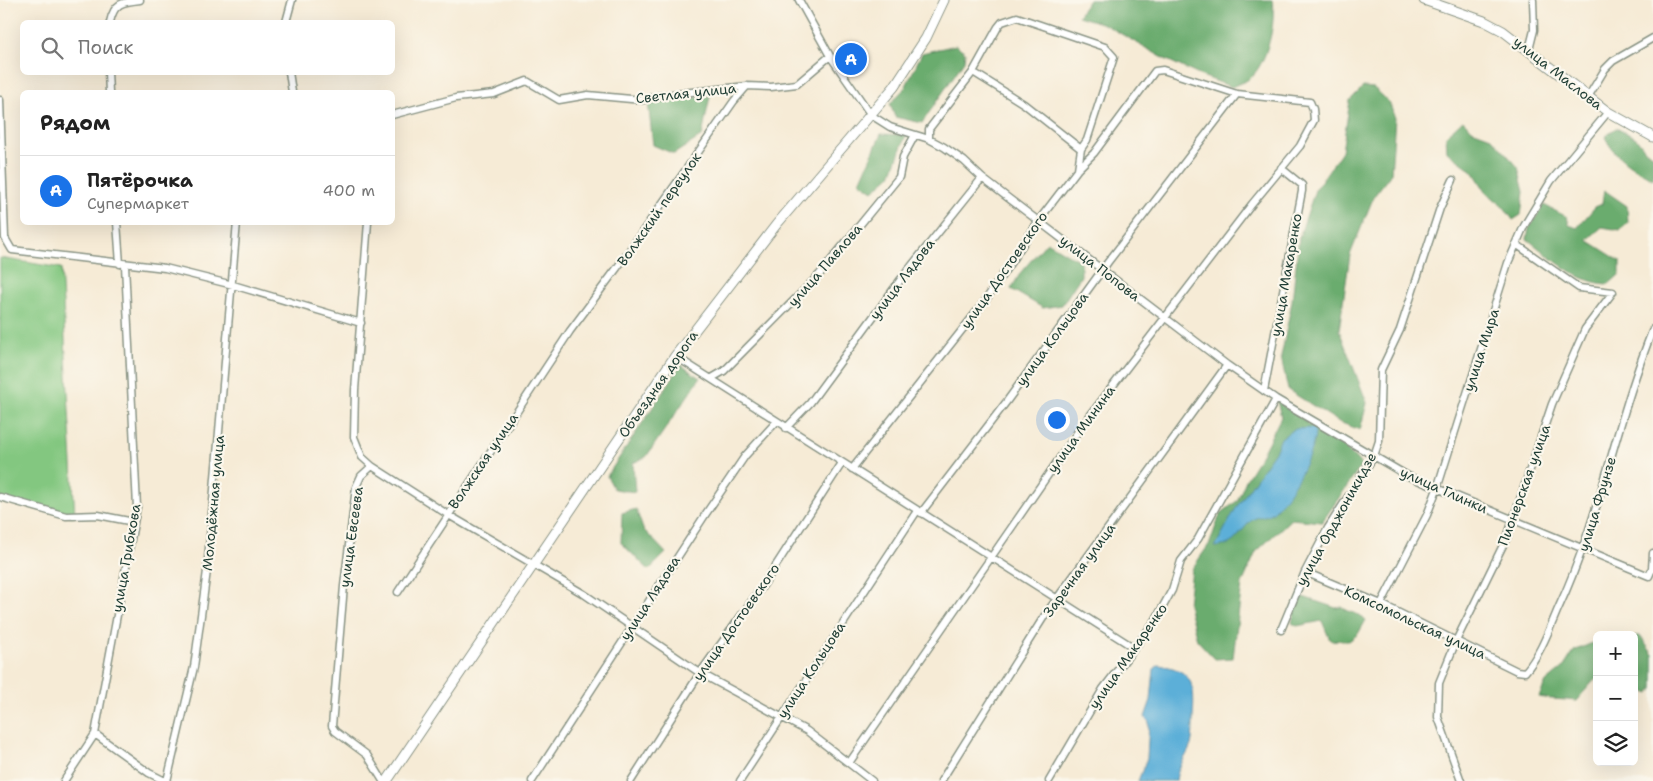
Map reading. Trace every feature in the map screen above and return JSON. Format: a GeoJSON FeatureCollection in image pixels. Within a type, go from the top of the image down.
{"type":"FeatureCollection","features":[{"type":"Feature","properties":{"kind":"main road","name":"Объездная дорога"},"geometry":{"type":"LineString","coordinates":[[387,781],[675,356],[776,225],[871,115],[914,58],[944,0]]}},
{"type":"Feature","properties":{"kind":"main road","name":"улица Маслова"},"geometry":{"type":"LineString","coordinates":[[1424,0],[1484,20],[1503,31],[1608,112],[1653,137]]}},
{"type":"Feature","properties":{"kind":"street"},"geometry":{"type":"LineString","coordinates":[[111,20],[117,5],[122,2],[140,0]]}},
{"type":"Feature","properties":{"kind":"street"},"geometry":{"type":"LineString","coordinates":[[287,20],[292,0]]}},
{"type":"Feature","properties":{"kind":"street"},"geometry":{"type":"LineString","coordinates":[[1529,50],[1534,30],[1534,0]]}},
{"type":"Feature","properties":{"kind":"street"},"geometry":{"type":"LineString","coordinates":[[800,2],[830,56],[871,115]]}},
{"type":"Feature","properties":{"kind":"street"},"geometry":{"type":"LineString","coordinates":[[929,139],[929,129],[973,72],[1002,22],[1017,17],[1105,47],[1114,57],[1087,140],[1081,149],[1078,169]]}},
{"type":"Feature","properties":{"kind":"street"},"geometry":{"type":"LineString","coordinates":[[1588,97],[1605,69],[1613,61],[1653,38]]}},
{"type":"Feature","properties":{"kind":"street","name":"Светлая улица"},"geometry":{"type":"LineString","coordinates":[[395,114],[456,98],[494,94],[528,81],[559,100],[588,95],[642,100],[664,95],[747,86],[771,87],[797,84],[830,56]]}},
{"type":"Feature","properties":{"kind":"street","name":"улица Достоевского"},"geometry":{"type":"LineString","coordinates":[[852,469],[985,301],[1039,220],[1078,169],[1094,153],[1156,71],[1163,70],[1208,82],[1238,94]]}},
{"type":"Feature","properties":{"kind":"street"},"geometry":{"type":"LineString","coordinates":[[973,72],[1024,104],[1081,149]]}},
{"type":"Feature","properties":{"kind":"street"},"geometry":{"type":"LineString","coordinates":[[108,75],[109,90]]}},
{"type":"Feature","properties":{"kind":"street"},"geometry":{"type":"LineString","coordinates":[[289,75],[292,90]]}},
{"type":"Feature","properties":{"kind":"street","name":"Волжский переулок"},"geometry":{"type":"LineString","coordinates":[[570,331],[617,268],[734,101],[747,86]]}},
{"type":"Feature","properties":{"kind":"street","name":"улица Минина"},"geometry":{"type":"LineString","coordinates":[[849,763],[989,557],[1079,430],[1164,317],[1310,130],[1314,120],[1313,108],[1310,102],[1238,94]]}},
{"type":"Feature","properties":{"kind":"street","name":"улица Кольцова"},"geometry":{"type":"LineString","coordinates":[[740,781],[780,718],[919,512],[1007,401],[1102,270],[1238,94]]}},
{"type":"Feature","properties":{"kind":"street"},"geometry":{"type":"LineString","coordinates":[[0,100],[5,238],[12,250],[165,268],[233,285],[361,323]]}},
{"type":"Feature","properties":{"kind":"street","name":"улица Мира"},"geometry":{"type":"LineString","coordinates":[[1380,604],[1426,515],[1437,489],[1516,244],[1535,205],[1546,189],[1608,112]]}},
{"type":"Feature","properties":{"kind":"street","name":"улица Попова"},"geometry":{"type":"LineString","coordinates":[[871,115],[890,127],[929,139],[964,161],[982,178],[1227,365],[1276,399],[1326,428]]}},
{"type":"Feature","properties":{"kind":"street","name":"улица Павлова"},"geometry":{"type":"LineString","coordinates":[[712,378],[724,371],[819,275],[899,177],[903,157],[915,136]]}},
{"type":"Feature","properties":{"kind":"street","name":"улица Макаренко"},"geometry":{"type":"LineString","coordinates":[[1264,391],[1302,192],[1302,185],[1281,168]]}},
{"type":"Feature","properties":{"kind":"street","name":"улица Лядова"},"geometry":{"type":"LineString","coordinates":[[786,428],[810,403],[907,271],[982,178]]}},
{"type":"Feature","properties":{"kind":"street","name":"улица Орджоникидзе"},"geometry":{"type":"LineString","coordinates":[[1281,630],[1305,572],[1328,528],[1374,456],[1378,441],[1381,370],[1400,330],[1440,208],[1453,180]]}},
{"type":"Feature","properties":{"kind":"street","name":"улица Грибкова"},"geometry":{"type":"LineString","coordinates":[[64,781],[95,734],[109,647],[134,522],[136,491],[122,264],[117,225]]}},
{"type":"Feature","properties":{"kind":"street","name":"Молодёжная улица"},"geometry":{"type":"LineString","coordinates":[[166,781],[194,668],[207,571],[237,225]]}},
{"type":"Feature","properties":{"kind":"street"},"geometry":{"type":"LineString","coordinates":[[368,225],[355,390],[354,437],[359,451],[372,466],[447,514],[576,589],[700,673],[807,731],[870,781]]}},
{"type":"Feature","properties":{"kind":"street","name":"Пионерская улица"},"geometry":{"type":"LineString","coordinates":[[1461,781],[1438,717],[1439,683],[1456,640],[1514,521],[1552,404],[1585,328],[1613,292],[1579,288],[1516,244]]}},
{"type":"Feature","properties":{"kind":"street","name":"улица Фрунзе"},"geometry":{"type":"LineString","coordinates":[[1525,672],[1549,630],[1584,550],[1606,483],[1626,404],[1653,329]]}},
{"type":"Feature","properties":{"kind":"street","name":"Волжская улица"},"geometry":{"type":"LineString","coordinates":[[398,592],[447,514],[570,331]]}},
{"type":"Feature","properties":{"kind":"street"},"geometry":{"type":"LineString","coordinates":[[675,356],[1133,647]]}},
{"type":"Feature","properties":{"kind":"street","name":"Заречная улица"},"geometry":{"type":"LineString","coordinates":[[941,781],[1045,615],[1058,600],[1227,365]]}},
{"type":"Feature","properties":{"kind":"street","name":"улица Макаренко"},"geometry":{"type":"LineString","coordinates":[[1049,781],[1103,689],[1133,647],[1155,621],[1172,590],[1181,562],[1198,538],[1276,399]]}},
{"type":"Feature","properties":{"kind":"street","name":"улица Лядова"},"geometry":{"type":"LineString","coordinates":[[532,781],[631,626],[745,456],[777,422]]}},
{"type":"Feature","properties":{"kind":"street","name":"улица Глинки"},"geometry":{"type":"LineString","coordinates":[[1326,428],[1408,476],[1650,576],[1653,553]]}},
{"type":"Feature","properties":{"kind":"street","name":"улица Достоевского"},"geometry":{"type":"LineString","coordinates":[[631,781],[700,673],[764,584],[842,463]]}},
{"type":"Feature","properties":{"kind":"street","name":"улица Евсеева"},"geometry":{"type":"LineString","coordinates":[[372,466],[361,476],[356,486],[344,586],[332,726],[367,755],[383,781]]}},
{"type":"Feature","properties":{"kind":"street"},"geometry":{"type":"LineString","coordinates":[[0,497],[66,516],[98,515],[134,522]]}},
{"type":"Feature","properties":{"kind":"street","name":"Комсомольская улица"},"geometry":{"type":"LineString","coordinates":[[1305,572],[1380,604],[1517,671],[1525,672]]}},
{"type":"Feature","properties":{"kind":"street"},"geometry":{"type":"LineString","coordinates":[[95,734],[149,773],[166,781]]}},
{"type":"Feature","properties":{"kind":"green space"},"geometry":{"type":"Polygon","coordinates":[[[1089,0],[1272,0],[1272,30],[1266,53],[1256,71],[1248,79],[1232,87],[1199,75],[1165,59],[1104,24],[1078,16],[1089,0]]]}},
{"type":"Feature","properties":{"kind":"green space"},"geometry":{"type":"Polygon","coordinates":[[[956,45],[965,52],[964,61],[922,123],[895,117],[890,104],[905,88],[922,53],[956,45]]]}},
{"type":"Feature","properties":{"kind":"green space"},"geometry":{"type":"Polygon","coordinates":[[[1363,87],[1374,88],[1389,102],[1395,118],[1391,174],[1374,196],[1350,255],[1339,330],[1367,403],[1360,430],[1339,422],[1288,390],[1281,357],[1292,301],[1299,238],[1315,190],[1342,151],[1350,100],[1363,87]]]}},
{"type":"Feature","properties":{"kind":"green space"},"geometry":{"type":"Polygon","coordinates":[[[710,96],[702,136],[674,154],[653,145],[648,102],[710,96]]]}},
{"type":"Feature","properties":{"kind":"green space"},"geometry":{"type":"Polygon","coordinates":[[[1463,120],[1472,130],[1491,137],[1518,167],[1524,192],[1521,215],[1513,220],[1504,207],[1486,192],[1473,171],[1447,152],[1446,136],[1463,120]]]}},
{"type":"Feature","properties":{"kind":"green space"},"geometry":{"type":"Polygon","coordinates":[[[1616,128],[1636,138],[1646,151],[1653,155],[1653,179],[1625,162],[1614,151],[1605,137],[1616,128]]]}},
{"type":"Feature","properties":{"kind":"green space"},"geometry":{"type":"Polygon","coordinates":[[[881,134],[906,135],[891,175],[873,191],[860,182],[881,134]]]}},
{"type":"Feature","properties":{"kind":"green space"},"geometry":{"type":"Polygon","coordinates":[[[1604,190],[1627,206],[1628,223],[1620,230],[1602,227],[1587,240],[1620,261],[1620,274],[1609,284],[1586,280],[1576,275],[1527,239],[1529,228],[1544,205],[1567,217],[1569,225],[1577,228],[1595,207],[1602,204],[1604,190]]]}},
{"type":"Feature","properties":{"kind":"green space"},"geometry":{"type":"Polygon","coordinates":[[[1047,242],[1081,262],[1081,276],[1062,305],[1043,308],[1011,289],[1021,272],[1047,242]]]}},
{"type":"Feature","properties":{"kind":"green space"},"geometry":{"type":"Polygon","coordinates":[[[0,258],[61,268],[75,517],[0,498],[0,258]]]}},
{"type":"Feature","properties":{"kind":"green space"},"geometry":{"type":"Polygon","coordinates":[[[681,365],[700,378],[646,457],[633,463],[635,492],[614,489],[607,476],[681,365]]]}},
{"type":"Feature","properties":{"kind":"green space"},"geometry":{"type":"Polygon","coordinates":[[[1277,401],[1315,428],[1339,441],[1362,465],[1322,522],[1291,519],[1256,552],[1242,584],[1233,658],[1215,659],[1197,640],[1188,604],[1192,569],[1210,543],[1220,514],[1237,501],[1246,480],[1281,417],[1277,401]]]}},
{"type":"Feature","properties":{"kind":"green space"},"geometry":{"type":"Polygon","coordinates":[[[636,509],[643,529],[666,553],[649,570],[621,543],[622,513],[636,509]]]}},
{"type":"Feature","properties":{"kind":"green space"},"geometry":{"type":"Polygon","coordinates":[[[1303,597],[1336,608],[1342,607],[1366,620],[1358,634],[1349,641],[1330,640],[1322,621],[1297,626],[1292,623],[1295,608],[1303,597]]]}},
{"type":"Feature","properties":{"kind":"green space"},"geometry":{"type":"Polygon","coordinates":[[[1638,636],[1640,636],[1653,655],[1653,689],[1649,694],[1638,687],[1638,636]]]}},
{"type":"Feature","properties":{"kind":"green space"},"geometry":{"type":"Polygon","coordinates":[[[1593,643],[1593,682],[1576,701],[1539,697],[1546,682],[1563,668],[1574,651],[1593,643]]]}},
{"type":"Feature","properties":{"kind":"water"},"geometry":{"type":"Polygon","coordinates":[[[1315,428],[1312,449],[1301,474],[1279,506],[1270,514],[1253,519],[1233,542],[1215,547],[1236,508],[1276,450],[1281,438],[1294,429],[1315,428]]]}},
{"type":"Feature","properties":{"kind":"water"},"geometry":{"type":"Polygon","coordinates":[[[1159,665],[1180,671],[1186,676],[1193,689],[1192,742],[1178,771],[1176,781],[1138,781],[1147,758],[1149,722],[1145,717],[1151,700],[1154,669],[1159,665]]]}},
{"type":"Feature","properties":{"kind":"place","name":"Пятёрочка"},"geometry":{"type":"Point","coordinates":[851,59]}}]}
